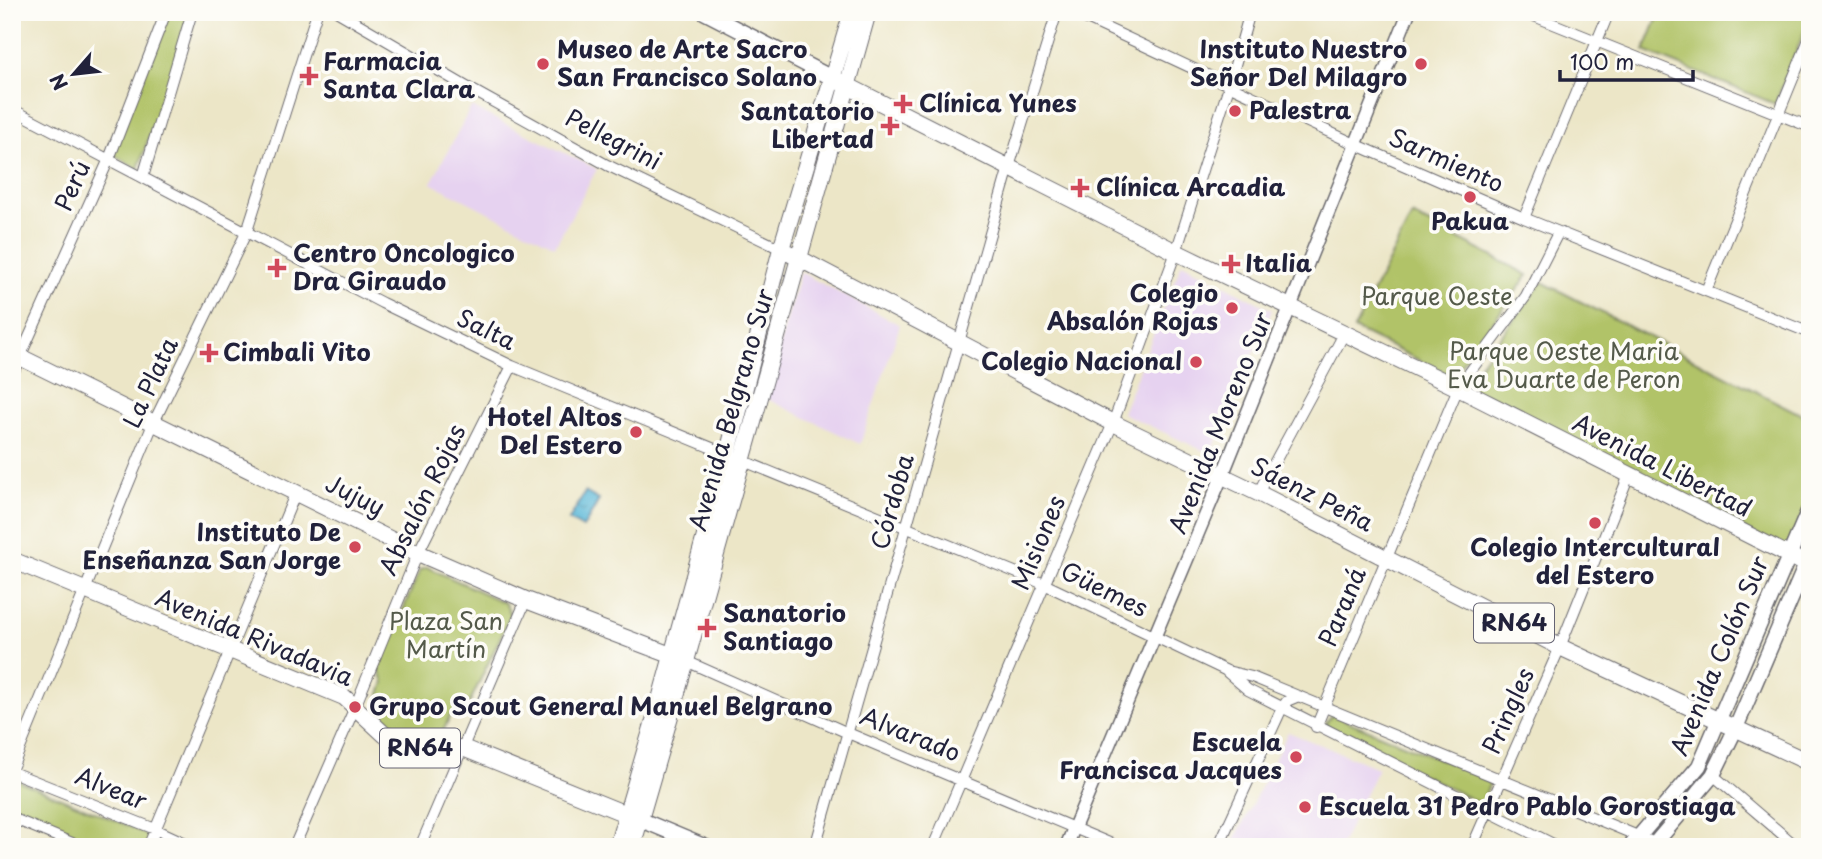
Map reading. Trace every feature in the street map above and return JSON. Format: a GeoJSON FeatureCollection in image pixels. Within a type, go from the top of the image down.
{"type":"FeatureCollection","features":[{"type":"Feature","properties":{"kind":"main road","name":"Avenida Libertad"},"geometry":{"type":"LineString","coordinates":[[704,12],[1290,309],[1458,388],[1788,555],[1808,562]]}},
{"type":"Feature","properties":{"kind":"main road","name":"Avenida Belgrano Sur"},"geometry":{"type":"LineString","coordinates":[[632,816],[656,714],[679,658],[734,458],[799,256],[841,83],[852,12]]}},
{"type":"Feature","properties":{"kind":"main road","name":"Avenida Belgrano Sur"},"geometry":{"type":"LineString","coordinates":[[734,458],[781,248],[868,12]]}},
{"type":"Feature","properties":{"kind":"main road","name":"Pellegrini"},"geometry":{"type":"LineString","coordinates":[[781,248],[799,256]]}},
{"type":"Feature","properties":{"kind":"main road","name":"Sáenz Peña"},"geometry":{"type":"LineString","coordinates":[[799,256],[1113,423],[1258,493],[1560,647],[1810,763]]}},
{"type":"Feature","properties":{"kind":"main road","name":"Jujuy"},"geometry":{"type":"LineString","coordinates":[[16,355],[418,553],[526,600],[679,658]]}},
{"type":"Feature","properties":{"kind":"main road","name":"Avenida Colón Sur"},"geometry":{"type":"LineString","coordinates":[[1634,841],[1696,772],[1810,507]]}},
{"type":"Feature","properties":{"kind":"main road","name":"Avenida Rivadavia"},"geometry":{"type":"LineString","coordinates":[[12,560],[344,697],[379,731],[416,747],[463,748],[706,847]]}},
{"type":"Feature","properties":{"kind":"main road","name":"Avenida Colón Sur"},"geometry":{"type":"LineString","coordinates":[[1654,845],[1713,775],[1808,562]]}},
{"type":"Feature","properties":{"kind":"main road"},"geometry":{"type":"LineString","coordinates":[[617,847],[632,816]]}},
{"type":"Feature","properties":{"kind":"main road"},"geometry":{"type":"LineString","coordinates":[[632,816],[632,847]]}},
{"type":"Feature","properties":{"kind":"street","name":"Perú"},"geometry":{"type":"LineString","coordinates":[[12,375],[16,355],[109,159],[166,12]]}},
{"type":"Feature","properties":{"kind":"street"},"geometry":{"type":"LineString","coordinates":[[143,177],[192,12]]}},
{"type":"Feature","properties":{"kind":"street","name":"La Plata"},"geometry":{"type":"LineString","coordinates":[[12,770],[153,424],[247,231],[317,12]]}},
{"type":"Feature","properties":{"kind":"street","name":"Pellegrini"},"geometry":{"type":"LineString","coordinates":[[338,12],[607,165],[781,248]]}},
{"type":"Feature","properties":{"kind":"street","name":"Córdoba"},"geometry":{"type":"LineString","coordinates":[[815,847],[908,529],[1009,167],[1057,12]]}},
{"type":"Feature","properties":{"kind":"street","name":"Sarmiento"},"geometry":{"type":"LineString","coordinates":[[1072,12],[1355,144],[1558,233],[1810,333]]}},
{"type":"Feature","properties":{"kind":"street","name":"Misiones"},"geometry":{"type":"LineString","coordinates":[[933,847],[1113,423],[1176,252],[1250,12]]}},
{"type":"Feature","properties":{"kind":"street","name":"Avenida Moreno Sur"},"geometry":{"type":"LineString","coordinates":[[1066,847],[1222,475],[1409,12]]}},
{"type":"Feature","properties":{"kind":"street"},"geometry":{"type":"LineString","coordinates":[[1524,12],[1810,127]]}},
{"type":"Feature","properties":{"kind":"street"},"geometry":{"type":"LineString","coordinates":[[1524,218],[1609,12]]}},
{"type":"Feature","properties":{"kind":"street"},"geometry":{"type":"LineString","coordinates":[[1706,291],[1810,37]]}},
{"type":"Feature","properties":{"kind":"street","name":"Salta"},"geometry":{"type":"LineString","coordinates":[[12,109],[382,303],[512,366],[734,458]]}},
{"type":"Feature","properties":{"kind":"street","name":"Paraná"},"geometry":{"type":"LineString","coordinates":[[1317,727],[1458,388],[1526,296],[1558,233]]}},
{"type":"Feature","properties":{"kind":"street"},"geometry":{"type":"LineString","coordinates":[[1258,493],[1344,334]]}},
{"type":"Feature","properties":{"kind":"street","name":"Absalón Rojas"},"geometry":{"type":"LineString","coordinates":[[294,847],[418,553],[512,366]]}},
{"type":"Feature","properties":{"kind":"street","name":"Güemes"},"geometry":{"type":"LineString","coordinates":[[734,458],[1044,584],[1227,671],[1251,677],[1299,696],[1501,779],[1634,841],[1654,845]]}},
{"type":"Feature","properties":{"kind":"street","name":"Pringles"},"geometry":{"type":"LineString","coordinates":[[1472,847],[1560,647],[1629,475]]}},
{"type":"Feature","properties":{"kind":"street"},"geometry":{"type":"LineString","coordinates":[[148,847],[296,492]]}},
{"type":"Feature","properties":{"kind":"street","name":"RN64"},"geometry":{"type":"LineString","coordinates":[[463,748],[526,600]]}},
{"type":"Feature","properties":{"kind":"street","name":"Alvarado"},"geometry":{"type":"LineString","coordinates":[[679,658],[848,733],[1119,847]]}},
{"type":"Feature","properties":{"kind":"street","name":"Güemes"},"geometry":{"type":"LineString","coordinates":[[1227,671],[1248,691],[1559,847]]}},
{"type":"Feature","properties":{"kind":"street"},"geometry":{"type":"LineString","coordinates":[[1218,847],[1282,708],[1287,701],[1299,696]]}},
{"type":"Feature","properties":{"kind":"street"},"geometry":{"type":"LineString","coordinates":[[420,847],[463,748]]}},
{"type":"Feature","properties":{"kind":"street","name":"Alvear"},"geometry":{"type":"LineString","coordinates":[[12,770],[194,847]]}},
{"type":"Feature","properties":{"kind":"street"},"geometry":{"type":"LineString","coordinates":[[1713,775],[1797,847]]}},
{"type":"Feature","properties":{"kind":"street"},"geometry":{"type":"LineString","coordinates":[[12,818],[82,847]]}},
{"type":"Feature","properties":{"kind":"shaded area"},"geometry":{"type":"Polygon","coordinates":[[[471,107],[597,169],[555,246],[431,183],[471,107]]]}},
{"type":"Feature","properties":{"kind":"shaded area","name":"Colegio Nacional"},"geometry":{"type":"Polygon","coordinates":[[[1182,263],[1272,310],[1211,454],[1122,413],[1182,263]]]}},
{"type":"Feature","properties":{"kind":"shaded area"},"geometry":{"type":"Polygon","coordinates":[[[800,272],[900,325],[860,444],[765,398],[800,272]]]}},
{"type":"Feature","properties":{"kind":"shaded area","name":"Escuela 31 Pedro Pablo Gorostiaga"},"geometry":{"type":"Polygon","coordinates":[[[1288,732],[1378,768],[1340,847],[1231,847],[1288,732]]]}},
{"type":"Feature","properties":{"kind":"green space"},"geometry":{"type":"Polygon","coordinates":[[[167,12],[192,12],[138,169],[109,152],[167,12]]]}},
{"type":"Feature","properties":{"kind":"green space"},"geometry":{"type":"Polygon","coordinates":[[[1660,12],[1810,12],[1810,17],[1775,104],[1644,51],[1660,12]]]}},
{"type":"Feature","properties":{"kind":"green space","name":"Parque Oeste"},"geometry":{"type":"Polygon","coordinates":[[[1412,215],[1528,275],[1452,376],[1354,329],[1412,215]]]}},
{"type":"Feature","properties":{"kind":"green space","name":"Parque Oeste Maria Eva Duarte de Peron"},"geometry":{"type":"Polygon","coordinates":[[[1542,282],[1810,419],[1810,498],[1787,551],[1463,387],[1542,282]]]}},
{"type":"Feature","properties":{"kind":"green space","name":"Plaza San Martín"},"geometry":{"type":"Polygon","coordinates":[[[427,567],[505,603],[511,615],[468,706],[451,714],[440,738],[421,741],[385,722],[377,703],[384,682],[378,668],[420,570],[427,567]]]}},
{"type":"Feature","properties":{"kind":"green space"},"geometry":{"type":"Polygon","coordinates":[[[1332,715],[1488,779],[1490,783],[1481,804],[1327,727],[1326,723],[1332,715]]]}},
{"type":"Feature","properties":{"kind":"green space"},"geometry":{"type":"Polygon","coordinates":[[[12,778],[129,826],[170,847],[101,847],[12,810],[12,778]]]}},
{"type":"Feature","properties":{"kind":"water"},"geometry":{"type":"Polygon","coordinates":[[[585,492],[599,500],[583,528],[569,520],[585,492]]]}},
{"type":"Feature","properties":{"kind":"place","name":"Museo de Arte Sacro San Francisco Solano"},"geometry":{"type":"Point","coordinates":[543,64]}},
{"type":"Feature","properties":{"kind":"place","name":"Instituto Nuestro Señor Del Milagro"},"geometry":{"type":"Point","coordinates":[1421,64]}},
{"type":"Feature","properties":{"kind":"place","name":"Farmacia Santa Clara"},"geometry":{"type":"Point","coordinates":[309,76]}},
{"type":"Feature","properties":{"kind":"place","name":"Clínica Yunes"},"geometry":{"type":"Point","coordinates":[903,104]}},
{"type":"Feature","properties":{"kind":"place","name":"Palestra"},"geometry":{"type":"Point","coordinates":[1235,111]}},
{"type":"Feature","properties":{"kind":"place","name":"Santatorio Libertad"},"geometry":{"type":"Point","coordinates":[890,126]}},
{"type":"Feature","properties":{"kind":"place","name":"Clínica Arcadia"},"geometry":{"type":"Point","coordinates":[1080,188]}},
{"type":"Feature","properties":{"kind":"place","name":"Pakua"},"geometry":{"type":"Point","coordinates":[1470,197]}},
{"type":"Feature","properties":{"kind":"place","name":"Italia"},"geometry":{"type":"Point","coordinates":[1231,264]}},
{"type":"Feature","properties":{"kind":"place","name":"Centro Oncologico Dra Giraudo"},"geometry":{"type":"Point","coordinates":[277,268]}},
{"type":"Feature","properties":{"kind":"place","name":"Colegio Absalón Rojas"},"geometry":{"type":"Point","coordinates":[1232,308]}},
{"type":"Feature","properties":{"kind":"place","name":"Cimbali Vito"},"geometry":{"type":"Point","coordinates":[209,353]}},
{"type":"Feature","properties":{"kind":"place","name":"Colegio Nacional"},"geometry":{"type":"Point","coordinates":[1196,362]}},
{"type":"Feature","properties":{"kind":"place","name":"Hotel Altos Del Estero"},"geometry":{"type":"Point","coordinates":[636,432]}},
{"type":"Feature","properties":{"kind":"place","name":"Colegio Intercultural del Estero"},"geometry":{"type":"Point","coordinates":[1595,523]}},
{"type":"Feature","properties":{"kind":"place","name":"Instituto De Enseñanza San Jorge"},"geometry":{"type":"Point","coordinates":[355,547]}},
{"type":"Feature","properties":{"kind":"place","name":"Sanatorio Santiago"},"geometry":{"type":"Point","coordinates":[707,628]}},
{"type":"Feature","properties":{"kind":"place","name":"Grupo Scout General Manuel Belgrano"},"geometry":{"type":"Point","coordinates":[355,707]}},
{"type":"Feature","properties":{"kind":"place","name":"Escuela Francisca Jacques"},"geometry":{"type":"Point","coordinates":[1296,757]}},
{"type":"Feature","properties":{"kind":"place","name":"Escuela 31 Pedro Pablo Gorostiaga"},"geometry":{"type":"Point","coordinates":[1305,807]}}]}
